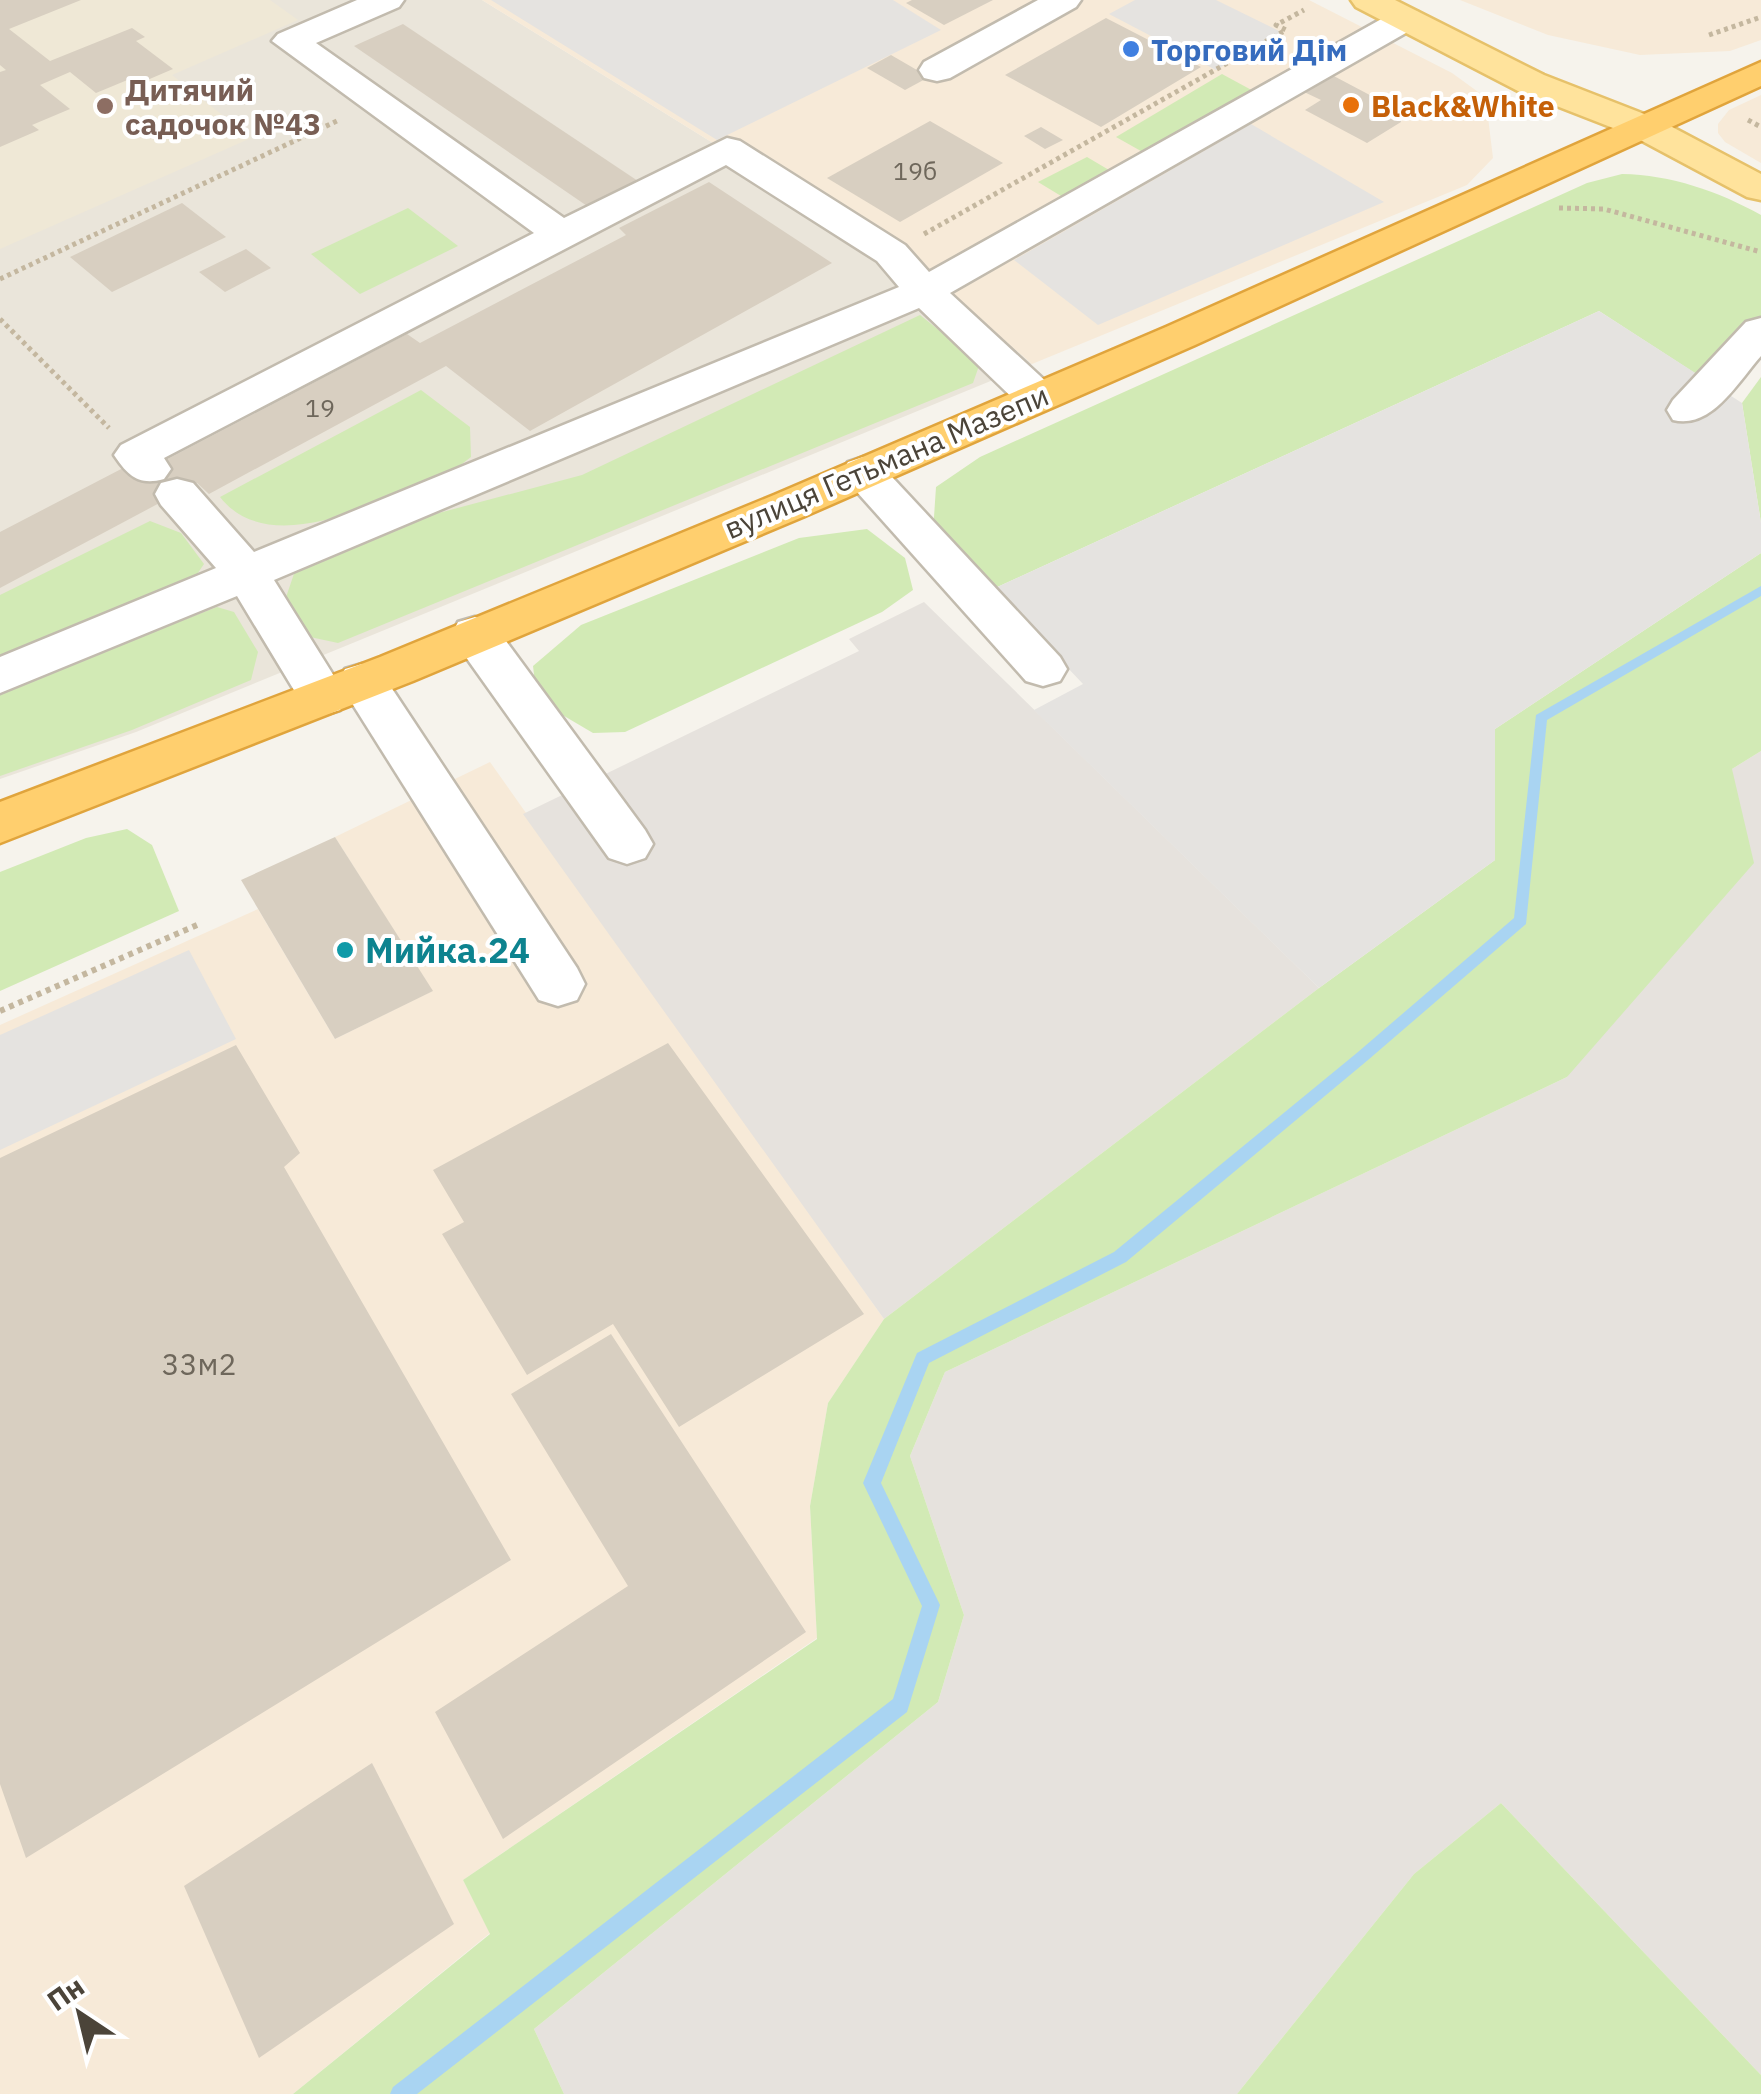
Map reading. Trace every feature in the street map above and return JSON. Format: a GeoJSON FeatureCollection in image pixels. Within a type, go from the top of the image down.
{"type":"FeatureCollection","features":[{"type":"Feature","properties":{"kind":"highway","name":"вулиця Гетьмана Мазепи"},"geometry":{"type":"LineString","coordinates":[[0,823],[342,689],[863,472],[1761,73]]}},
{"type":"Feature","properties":{"kind":"main road"},"geometry":{"type":"LineString","coordinates":[[1368,0],[1416,10],[1531,83],[1644,128],[1761,190]]}},
{"type":"Feature","properties":{"kind":"lane"},"geometry":{"type":"LineString","coordinates":[[387,0],[290,41],[562,235]]}},
{"type":"Feature","properties":{"kind":"lane"},"geometry":{"type":"LineString","coordinates":[[936,70],[1064,0]]}},
{"type":"Feature","properties":{"kind":"lane"},"geometry":{"type":"LineString","coordinates":[[0,676],[924,291],[1416,10]]}},
{"type":"Feature","properties":{"kind":"lane"},"geometry":{"type":"LineString","coordinates":[[558,984],[342,689],[246,571],[154,473],[562,235],[727,150],[891,253],[924,291],[1038,397]]}},
{"type":"Feature","properties":{"kind":"lane"},"geometry":{"type":"LineString","coordinates":[[1688,410],[1761,331]]}},
{"type":"Feature","properties":{"kind":"lane"},"geometry":{"type":"LineString","coordinates":[[863,472],[1042,669]]}},
{"type":"Feature","properties":{"kind":"lane"},"geometry":{"type":"LineString","coordinates":[[475,634],[627,844]]}},
{"type":"Feature","properties":{"kind":"path"},"geometry":{"type":"LineString","coordinates":[[891,253],[1079,151],[1286,30],[1276,25],[1304,10]]}},
{"type":"Feature","properties":{"kind":"path"},"geometry":{"type":"LineString","coordinates":[[1709,34],[1761,17]]}},
{"type":"Feature","properties":{"kind":"path"},"geometry":{"type":"LineString","coordinates":[[0,278],[377,102]]}},
{"type":"Feature","properties":{"kind":"path"},"geometry":{"type":"LineString","coordinates":[[1556,208],[1604,209],[1761,252]]}},
{"type":"Feature","properties":{"kind":"path"},"geometry":{"type":"LineString","coordinates":[[0,320],[154,473]]}},
{"type":"Feature","properties":{"kind":"path"},"geometry":{"type":"LineString","coordinates":[[0,1011],[197,924]]}},
{"type":"Feature","properties":{"kind":"shaded area"},"geometry":{"type":"Polygon","coordinates":[[[0,0],[482,0],[713,143],[728,145],[895,246],[1032,364],[136,732],[0,779],[0,0]]]}},
{"type":"Feature","properties":{"kind":"shaded area","name":"Дитячий садочок №43"},"geometry":{"type":"Polygon","coordinates":[[[0,0],[270,0],[298,20],[172,75],[251,138],[0,249],[0,0]]]}},
{"type":"Feature","properties":{"kind":"shaded area"},"geometry":{"type":"Polygon","coordinates":[[[482,0],[1309,0],[1452,73],[1481,94],[1487,109],[1493,158],[1467,185],[1032,364],[895,246],[728,145],[713,143],[482,0]]]}},
{"type":"Feature","properties":{"kind":"shaded area"},"geometry":{"type":"Polygon","coordinates":[[[491,0],[893,0],[941,30],[717,140],[491,0]]]}},
{"type":"Feature","properties":{"kind":"shaded area"},"geometry":{"type":"Polygon","coordinates":[[[1135,0],[1216,0],[1281,32],[1216,70],[1109,14],[1135,0]]]}},
{"type":"Feature","properties":{"kind":"shaded area"},"geometry":{"type":"Polygon","coordinates":[[[1460,0],[1761,0],[1761,40],[1730,51],[1640,55],[1548,35],[1460,0]]]}},
{"type":"Feature","properties":{"kind":"shaded area"},"geometry":{"type":"Polygon","coordinates":[[[1761,95],[1761,163],[1725,142],[1718,133],[1718,124],[1729,110],[1761,95]]]}},
{"type":"Feature","properties":{"kind":"shaded area"},"geometry":{"type":"Polygon","coordinates":[[[1251,124],[1384,202],[1098,325],[1014,260],[1251,124]]]}},
{"type":"Feature","properties":{"kind":"shaded area"},"geometry":{"type":"Polygon","coordinates":[[[1599,311],[1742,403],[1761,523],[1761,553],[1495,729],[1495,860],[1319,988],[1034,710],[1083,684],[993,589],[1599,311]]]}},
{"type":"Feature","properties":{"kind":"shaded area"},"geometry":{"type":"Polygon","coordinates":[[[924,602],[1319,988],[884,1319],[523,814],[859,651],[849,639],[924,602]]]}},
{"type":"Feature","properties":{"kind":"shaded area"},"geometry":{"type":"Polygon","coordinates":[[[1761,751],[1761,2075],[1501,1803],[1414,1874],[1237,2094],[564,2094],[534,2029],[938,1702],[964,1615],[910,1456],[945,1372],[1567,1077],[1732,769],[1761,751]]]}},
{"type":"Feature","properties":{"kind":"shaded area"},"geometry":{"type":"Polygon","coordinates":[[[490,762],[884,1319],[828,1403],[810,1506],[817,1638],[463,1880],[490,1933],[293,2094],[0,2094],[0,1025],[258,909],[335,1039],[432,991],[335,837],[490,762]]]}},
{"type":"Feature","properties":{"kind":"shaded area"},"geometry":{"type":"Polygon","coordinates":[[[189,950],[236,1039],[0,1150],[0,1035],[189,950]]]}},
{"type":"Feature","properties":{"kind":"green space"},"geometry":{"type":"Polygon","coordinates":[[[1222,74],[1257,93],[1148,155],[1116,137],[1222,74]]]}},
{"type":"Feature","properties":{"kind":"green space"},"geometry":{"type":"Polygon","coordinates":[[[1087,157],[1114,173],[1066,199],[1038,182],[1087,157]]]}},
{"type":"Feature","properties":{"kind":"green space"},"geometry":{"type":"Polygon","coordinates":[[[1622,174],[1694,186],[1761,215],[1761,320],[1707,381],[1599,311],[993,589],[933,532],[936,487],[980,457],[1587,183],[1622,174]]]}},
{"type":"Feature","properties":{"kind":"green space"},"geometry":{"type":"Polygon","coordinates":[[[408,208],[458,246],[360,294],[311,254],[408,208]]]}},
{"type":"Feature","properties":{"kind":"green space"},"geometry":{"type":"Polygon","coordinates":[[[920,315],[980,363],[973,383],[338,643],[296,634],[284,603],[297,565],[435,514],[582,475],[920,315]]]}},
{"type":"Feature","properties":{"kind":"green space"},"geometry":{"type":"Polygon","coordinates":[[[1761,377],[1761,523],[1742,403],[1761,377]]]}},
{"type":"Feature","properties":{"kind":"green space"},"geometry":{"type":"Polygon","coordinates":[[[421,390],[470,427],[471,457],[458,467],[369,506],[302,524],[271,525],[243,516],[220,497],[421,390]]]}},
{"type":"Feature","properties":{"kind":"green space"},"geometry":{"type":"Polygon","coordinates":[[[150,521],[181,533],[204,564],[189,586],[0,660],[0,595],[150,521]]]}},
{"type":"Feature","properties":{"kind":"green space"},"geometry":{"type":"Polygon","coordinates":[[[867,529],[905,558],[913,590],[882,612],[625,732],[593,733],[537,700],[533,666],[581,625],[799,538],[867,529]]]}},
{"type":"Feature","properties":{"kind":"green space"},"geometry":{"type":"Polygon","coordinates":[[[1761,553],[1761,751],[1732,769],[1754,863],[1567,1077],[945,1372],[910,1456],[964,1615],[938,1702],[534,2029],[564,2094],[293,2094],[490,1934],[463,1880],[817,1639],[810,1506],[828,1403],[884,1319],[1319,988],[1495,860],[1495,729],[1761,553]]]}},
{"type":"Feature","properties":{"kind":"green space"},"geometry":{"type":"Polygon","coordinates":[[[217,607],[234,612],[258,652],[251,680],[132,730],[0,776],[0,691],[217,607]]]}},
{"type":"Feature","properties":{"kind":"green space"},"geometry":{"type":"Polygon","coordinates":[[[127,829],[152,845],[179,911],[0,991],[0,872],[86,838],[127,829]]]}},
{"type":"Feature","properties":{"kind":"green space"},"geometry":{"type":"Polygon","coordinates":[[[1501,1803],[1761,2075],[1761,2094],[1237,2094],[1414,1874],[1501,1803]]]}},
{"type":"Feature","properties":{"kind":"building"},"geometry":{"type":"Polygon","coordinates":[[[0,0],[81,0],[9,29],[50,61],[132,28],[145,37],[136,41],[173,69],[145,81],[137,76],[96,93],[70,72],[40,85],[70,109],[32,125],[39,130],[0,147],[0,72],[6,70],[0,65],[0,0]]]}},
{"type":"Feature","properties":{"kind":"building"},"geometry":{"type":"Polygon","coordinates":[[[993,0],[944,25],[906,3],[993,0]]]}},
{"type":"Feature","properties":{"kind":"building"},"geometry":{"type":"Polygon","coordinates":[[[1106,18],[1201,67],[1101,127],[1005,75],[1106,18]]]}},
{"type":"Feature","properties":{"kind":"building"},"geometry":{"type":"Polygon","coordinates":[[[403,24],[641,183],[590,208],[354,46],[403,24]]]}},
{"type":"Feature","properties":{"kind":"building"},"geometry":{"type":"Polygon","coordinates":[[[891,55],[929,77],[905,90],[867,68],[891,55]]]}},
{"type":"Feature","properties":{"kind":"building","name":"Black&White"},"geometry":{"type":"Polygon","coordinates":[[[1330,74],[1400,111],[1401,122],[1367,143],[1305,110],[1321,100],[1302,91],[1330,74]]]}},
{"type":"Feature","properties":{"kind":"building"},"geometry":{"type":"Polygon","coordinates":[[[930,121],[1003,163],[900,222],[827,178],[930,121]]]}},
{"type":"Feature","properties":{"kind":"building"},"geometry":{"type":"Polygon","coordinates":[[[1041,127],[1063,140],[1045,149],[1024,136],[1041,127]]]}},
{"type":"Feature","properties":{"kind":"building"},"geometry":{"type":"Polygon","coordinates":[[[709,182],[832,263],[530,431],[446,366],[209,494],[197,483],[0,588],[0,532],[125,467],[135,476],[407,334],[420,343],[626,235],[619,228],[709,182]]]}},
{"type":"Feature","properties":{"kind":"building"},"geometry":{"type":"Polygon","coordinates":[[[182,203],[226,237],[112,292],[70,257],[182,203]]]}},
{"type":"Feature","properties":{"kind":"building"},"geometry":{"type":"Polygon","coordinates":[[[246,249],[271,268],[225,292],[199,272],[246,249]]]}},
{"type":"Feature","properties":{"kind":"building","name":"Мийка.24"},"geometry":{"type":"Polygon","coordinates":[[[335,837],[433,991],[335,1039],[241,880],[335,837]]]}},
{"type":"Feature","properties":{"kind":"building"},"geometry":{"type":"Polygon","coordinates":[[[668,1043],[864,1314],[679,1427],[613,1324],[527,1375],[442,1234],[464,1222],[433,1170],[668,1043]]]}},
{"type":"Feature","properties":{"kind":"building"},"geometry":{"type":"Polygon","coordinates":[[[236,1045],[300,1153],[284,1167],[511,1560],[26,1858],[0,1784],[0,1158],[236,1045]]]}},
{"type":"Feature","properties":{"kind":"building"},"geometry":{"type":"Polygon","coordinates":[[[611,1334],[806,1632],[503,1839],[435,1712],[628,1586],[511,1394],[611,1334]]]}},
{"type":"Feature","properties":{"kind":"building"},"geometry":{"type":"Polygon","coordinates":[[[372,1763],[454,1924],[259,2058],[184,1886],[372,1763]]]}},
{"type":"Feature","properties":{"kind":"waterway"},"geometry":{"type":"LineString","coordinates":[[400,2094],[900,1705],[931,1605],[872,1483],[923,1358],[1120,1257],[1521,920],[1541,718],[1761,590]]}},
{"type":"Feature","properties":{"kind":"place","name":"Торговий Дім"},"geometry":{"type":"Point","coordinates":[1131,49]}},
{"type":"Feature","properties":{"kind":"place","name":"Black&White"},"geometry":{"type":"Point","coordinates":[1351,105]}},
{"type":"Feature","properties":{"kind":"place","name":"Дитячий садочок №43"},"geometry":{"type":"Point","coordinates":[105,106]}},
{"type":"Feature","properties":{"kind":"place","name":"Мийка.24"},"geometry":{"type":"Point","coordinates":[345,950]}}]}
